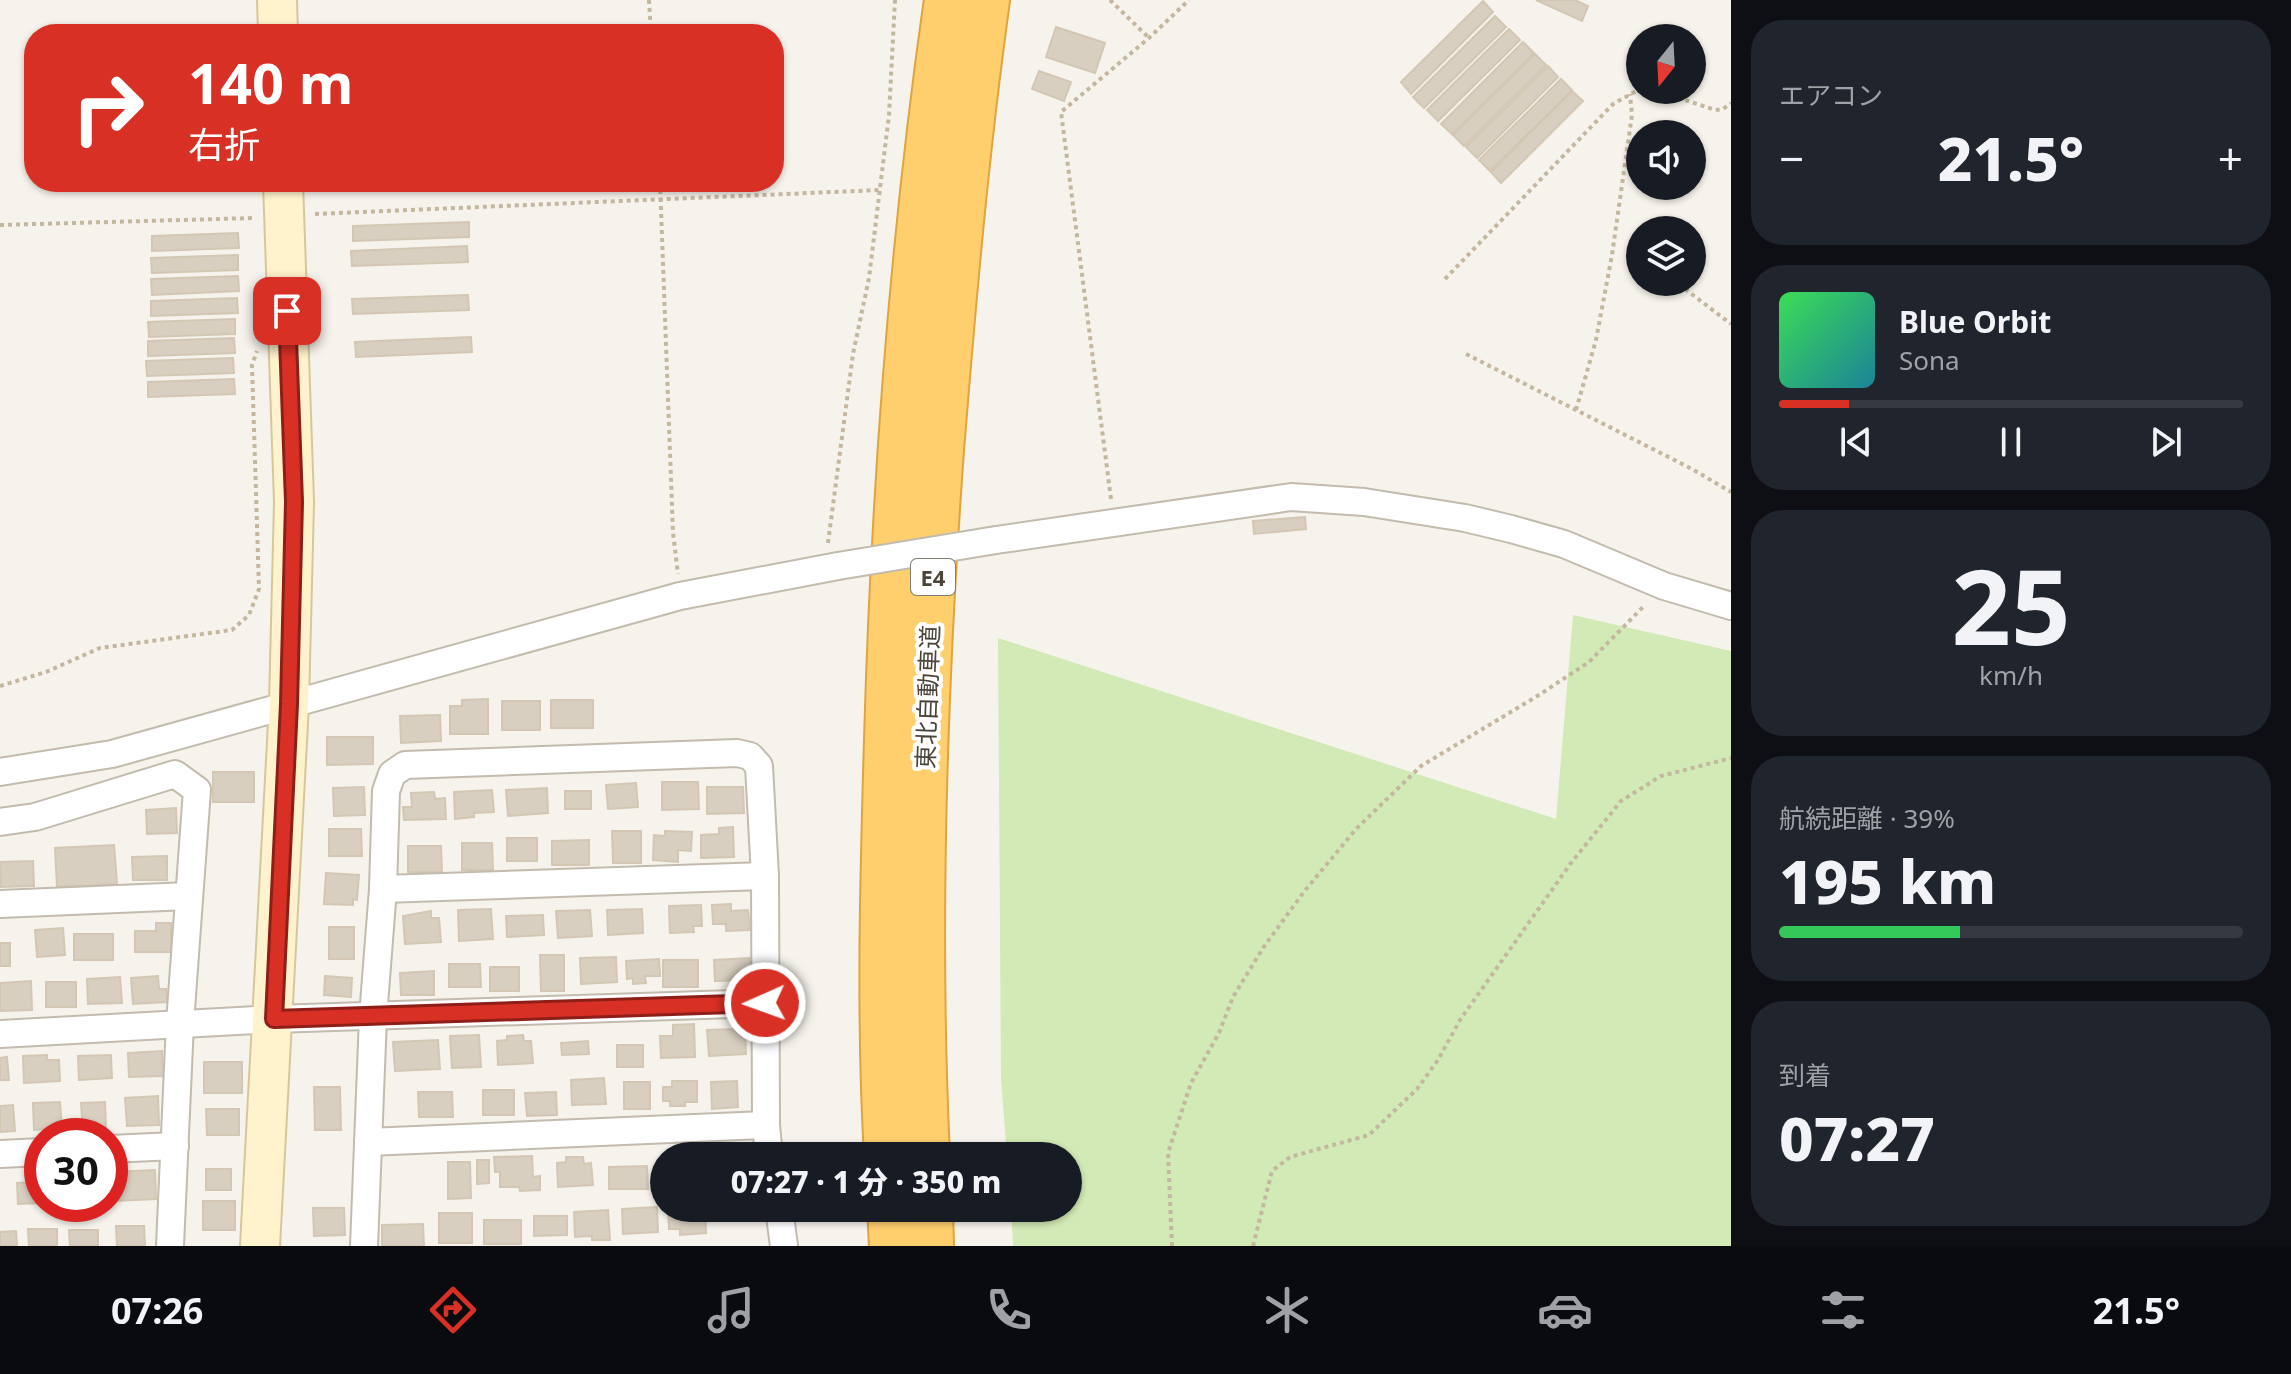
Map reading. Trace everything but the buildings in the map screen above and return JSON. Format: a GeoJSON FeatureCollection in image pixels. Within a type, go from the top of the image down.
{"type":"FeatureCollection","features":[{"type":"Feature","properties":{"kind":"highway","name":"東北自動車道"},"geometry":{"type":"LineString","coordinates":[[887,1142],[884,914],[894,558],[909,346],[947,0]]}},
{"type":"Feature","properties":{"kind":"highway","name":"東北自動車道"},"geometry":{"type":"LineString","coordinates":[[927,1142],[923,916],[929,635],[957,250],[987,0]]}},
{"type":"Feature","properties":{"kind":"highway"},"geometry":{"type":"LineString","coordinates":[[891,1222],[892,1246]]}},
{"type":"Feature","properties":{"kind":"highway"},"geometry":{"type":"LineString","coordinates":[[930,1222],[931,1246]]}},
{"type":"Feature","properties":{"kind":"street"},"geometry":{"type":"LineString","coordinates":[[277,0],[278,24]]}},
{"type":"Feature","properties":{"kind":"street"},"geometry":{"type":"LineString","coordinates":[[260,1246],[289,704],[294,502],[284,199]]}},
{"type":"Feature","properties":{"kind":"street"},"geometry":{"type":"LineString","coordinates":[[0,772],[112,754],[680,596],[996,540],[1291,497],[1364,502],[1465,518],[1511,529],[1564,544],[1664,586],[1731,606]]}},
{"type":"Feature","properties":{"kind":"street"},"geometry":{"type":"LineString","coordinates":[[364,1246],[386,791],[392,774],[405,765],[737,753],[750,756],[759,766],[765,876],[768,1142]]}},
{"type":"Feature","properties":{"kind":"street"},"geometry":{"type":"LineString","coordinates":[[0,822],[35,817],[175,774],[197,790],[180,1023],[170,1246]]}},
{"type":"Feature","properties":{"kind":"street"},"geometry":{"type":"LineString","coordinates":[[383,889],[765,876]]}},
{"type":"Feature","properties":{"kind":"street"},"geometry":{"type":"LineString","coordinates":[[0,904],[189,896]]}},
{"type":"Feature","properties":{"kind":"street"},"geometry":{"type":"LineString","coordinates":[[0,1034],[274,1019],[765,1003]]}},
{"type":"Feature","properties":{"kind":"street"},"geometry":{"type":"LineString","coordinates":[[368,1142],[766,1125]]}},
{"type":"Feature","properties":{"kind":"street"},"geometry":{"type":"LineString","coordinates":[[128,1148],[175,1146]]}},
{"type":"Feature","properties":{"kind":"street"},"geometry":{"type":"LineString","coordinates":[[0,1154],[24,1153]]}},
{"type":"Feature","properties":{"kind":"street"},"geometry":{"type":"LineString","coordinates":[[781,1222],[784,1246]]}},
{"type":"Feature","properties":{"kind":"path"},"geometry":{"type":"LineString","coordinates":[[649,0],[650,24]]}},
{"type":"Feature","properties":{"kind":"path"},"geometry":{"type":"LineString","coordinates":[[831,567],[835,475],[853,354],[869,278],[889,115],[895,0]]}},
{"type":"Feature","properties":{"kind":"path"},"geometry":{"type":"LineString","coordinates":[[1110,0],[1149,38]]}},
{"type":"Feature","properties":{"kind":"path"},"geometry":{"type":"LineString","coordinates":[[1114,521],[1061,112],[1189,0]]}},
{"type":"Feature","properties":{"kind":"path"},"geometry":{"type":"LineString","coordinates":[[1445,279],[1613,104],[1626,96]]}},
{"type":"Feature","properties":{"kind":"path"},"geometry":{"type":"LineString","coordinates":[[1697,104],[1715,110],[1731,103]]}},
{"type":"Feature","properties":{"kind":"path"},"geometry":{"type":"LineString","coordinates":[[1576,410],[1596,340],[1612,255],[1632,115],[1631,104]]}},
{"type":"Feature","properties":{"kind":"path"},"geometry":{"type":"LineString","coordinates":[[0,225],[284,199],[661,201],[880,190]]}},
{"type":"Feature","properties":{"kind":"path"},"geometry":{"type":"LineString","coordinates":[[661,192],[673,533],[680,596]]}},
{"type":"Feature","properties":{"kind":"path"},"geometry":{"type":"LineString","coordinates":[[1694,296],[1731,324]]}},
{"type":"Feature","properties":{"kind":"path"},"geometry":{"type":"LineString","coordinates":[[0,686],[46,672],[100,648],[232,630],[249,615],[259,589],[252,365],[258,347]]}},
{"type":"Feature","properties":{"kind":"path"},"geometry":{"type":"LineString","coordinates":[[1466,354],[1731,492]]}},
{"type":"Feature","properties":{"kind":"path"},"geometry":{"type":"LineString","coordinates":[[1172,1246],[1168,1153],[1191,1083],[1219,1033],[1233,997],[1263,948],[1303,893],[1356,829],[1421,766],[1589,662],[1664,586]]}},
{"type":"Feature","properties":{"kind":"path"},"geometry":{"type":"LineString","coordinates":[[1253,1246],[1272,1171],[1290,1157],[1369,1135],[1417,1089],[1438,1060],[1460,1020],[1571,863],[1621,801],[1661,776],[1731,758]]}},
{"type":"Feature","properties":{"kind":"green space"},"geometry":{"type":"Polygon","coordinates":[[[1573,615],[1731,651],[1731,1246],[1013,1246],[1012,1222],[1082,1222],[1082,1142],[1006,1142],[1001,1079],[998,638],[1556,819],[1573,615]]]}},
{"type":"Feature","properties":{"kind":"route"},"geometry":{"type":"LineString","coordinates":[[287,311],[294,502],[289,704],[274,1019],[765,1003]]}}]}
